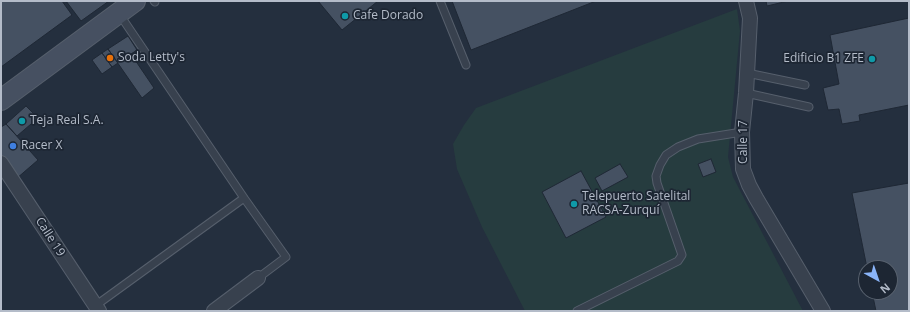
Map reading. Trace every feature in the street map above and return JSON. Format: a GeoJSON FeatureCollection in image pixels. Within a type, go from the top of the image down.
{"type":"FeatureCollection","features":[{"type":"Feature","properties":{"kind":"main road"},"geometry":{"type":"LineString","coordinates":[[1,100],[135,1]]}},
{"type":"Feature","properties":{"kind":"street","name":"Calle 17"},"geometry":{"type":"LineString","coordinates":[[746,1],[750,18],[746,94],[742,132],[743,169],[749,185],[823,311]]}},
{"type":"Feature","properties":{"kind":"street","name":"Calle 19"},"geometry":{"type":"LineString","coordinates":[[1,163],[97,308]]}},
{"type":"Feature","properties":{"kind":"street"},"geometry":{"type":"LineString","coordinates":[[214,311],[258,278]]}},
{"type":"Feature","properties":{"kind":"lane"},"geometry":{"type":"LineString","coordinates":[[440,1],[466,65]]}},
{"type":"Feature","properties":{"kind":"lane"},"geometry":{"type":"LineString","coordinates":[[118,13],[286,257],[258,278]]}},
{"type":"Feature","properties":{"kind":"lane"},"geometry":{"type":"LineString","coordinates":[[747,73],[805,85]]}},
{"type":"Feature","properties":{"kind":"lane"},"geometry":{"type":"LineString","coordinates":[[746,94],[809,107]]}},
{"type":"Feature","properties":{"kind":"lane"},"geometry":{"type":"LineString","coordinates":[[577,311],[675,263],[681,258],[682,255],[657,183],[656,176],[660,165],[666,155],[678,147],[698,139],[742,132]]}},
{"type":"Feature","properties":{"kind":"lane"},"geometry":{"type":"LineString","coordinates":[[97,308],[244,198]]}},
{"type":"Feature","properties":{"kind":"green space"},"geometry":{"type":"Polygon","coordinates":[[[737,9],[740,31],[728,157],[733,177],[803,311],[525,311],[482,227],[457,169],[453,144],[464,125],[476,108],[737,9]]]}},
{"type":"Feature","properties":{"kind":"building"},"geometry":{"type":"Polygon","coordinates":[[[1,1],[62,1],[72,15],[1,67],[1,1]]]}},
{"type":"Feature","properties":{"kind":"building"},"geometry":{"type":"Polygon","coordinates":[[[66,1],[109,1],[81,21],[66,1]]]}},
{"type":"Feature","properties":{"kind":"building","name":"Cafe Dorado"},"geometry":{"type":"Polygon","coordinates":[[[318,1],[378,1],[342,30],[318,1]]]}},
{"type":"Feature","properties":{"kind":"building"},"geometry":{"type":"Polygon","coordinates":[[[452,1],[596,1],[471,50],[452,1]]]}},
{"type":"Feature","properties":{"kind":"building"},"geometry":{"type":"Polygon","coordinates":[[[766,1],[788,1],[767,6],[766,1]]]}},
{"type":"Feature","properties":{"kind":"building","name":"Edificio B1 ZFE"},"geometry":{"type":"Polygon","coordinates":[[[909,18],[909,105],[859,115],[860,121],[842,124],[839,109],[828,110],[823,88],[839,84],[830,35],[909,18]]]}},
{"type":"Feature","properties":{"kind":"building"},"geometry":{"type":"Polygon","coordinates":[[[128,36],[137,50],[131,54],[154,88],[142,98],[108,49],[128,36]]]}},
{"type":"Feature","properties":{"kind":"building","name":"Soda Letty's"},"geometry":{"type":"Polygon","coordinates":[[[108,49],[118,63],[112,67],[102,53],[108,49]]]}},
{"type":"Feature","properties":{"kind":"building"},"geometry":{"type":"Polygon","coordinates":[[[102,53],[112,67],[102,74],[92,60],[102,53]]]}},
{"type":"Feature","properties":{"kind":"building","name":"Teja Real S.A."},"geometry":{"type":"Polygon","coordinates":[[[26,106],[38,118],[17,136],[6,124],[26,106]]]}},
{"type":"Feature","properties":{"kind":"building","name":"Racer X"},"geometry":{"type":"Polygon","coordinates":[[[6,124],[38,160],[16,179],[1,155],[1,127],[6,124]]]}},
{"type":"Feature","properties":{"kind":"building","name":"Telepuerto Satelital RACSA-Zurquí"},"geometry":{"type":"Polygon","coordinates":[[[711,159],[716,172],[703,177],[698,164],[711,159]]]}},
{"type":"Feature","properties":{"kind":"building","name":"Telepuerto Satelital RACSA-Zurquí"},"geometry":{"type":"Polygon","coordinates":[[[620,164],[628,177],[602,191],[595,178],[620,164]]]}},
{"type":"Feature","properties":{"kind":"building","name":"Telepuerto Satelital RACSA-Zurquí"},"geometry":{"type":"Polygon","coordinates":[[[581,171],[606,217],[566,238],[542,192],[581,171]]]}},
{"type":"Feature","properties":{"kind":"building"},"geometry":{"type":"Polygon","coordinates":[[[909,183],[909,311],[876,311],[874,300],[898,300],[898,260],[865,260],[852,193],[909,183]]]}},
{"type":"Feature","properties":{"kind":"place","name":"Cafe Dorado"},"geometry":{"type":"Point","coordinates":[345,16]}},
{"type":"Feature","properties":{"kind":"place","name":"Soda Letty's"},"geometry":{"type":"Point","coordinates":[110,58]}},
{"type":"Feature","properties":{"kind":"place","name":"Edificio B1 ZFE"},"geometry":{"type":"Point","coordinates":[872,59]}},
{"type":"Feature","properties":{"kind":"place","name":"Teja Real S.A."},"geometry":{"type":"Point","coordinates":[22,121]}},
{"type":"Feature","properties":{"kind":"place","name":"Racer X"},"geometry":{"type":"Point","coordinates":[13,146]}},
{"type":"Feature","properties":{"kind":"place","name":"Telepuerto Satelital RACSA-Zurquí"},"geometry":{"type":"Point","coordinates":[574,204]}}]}
